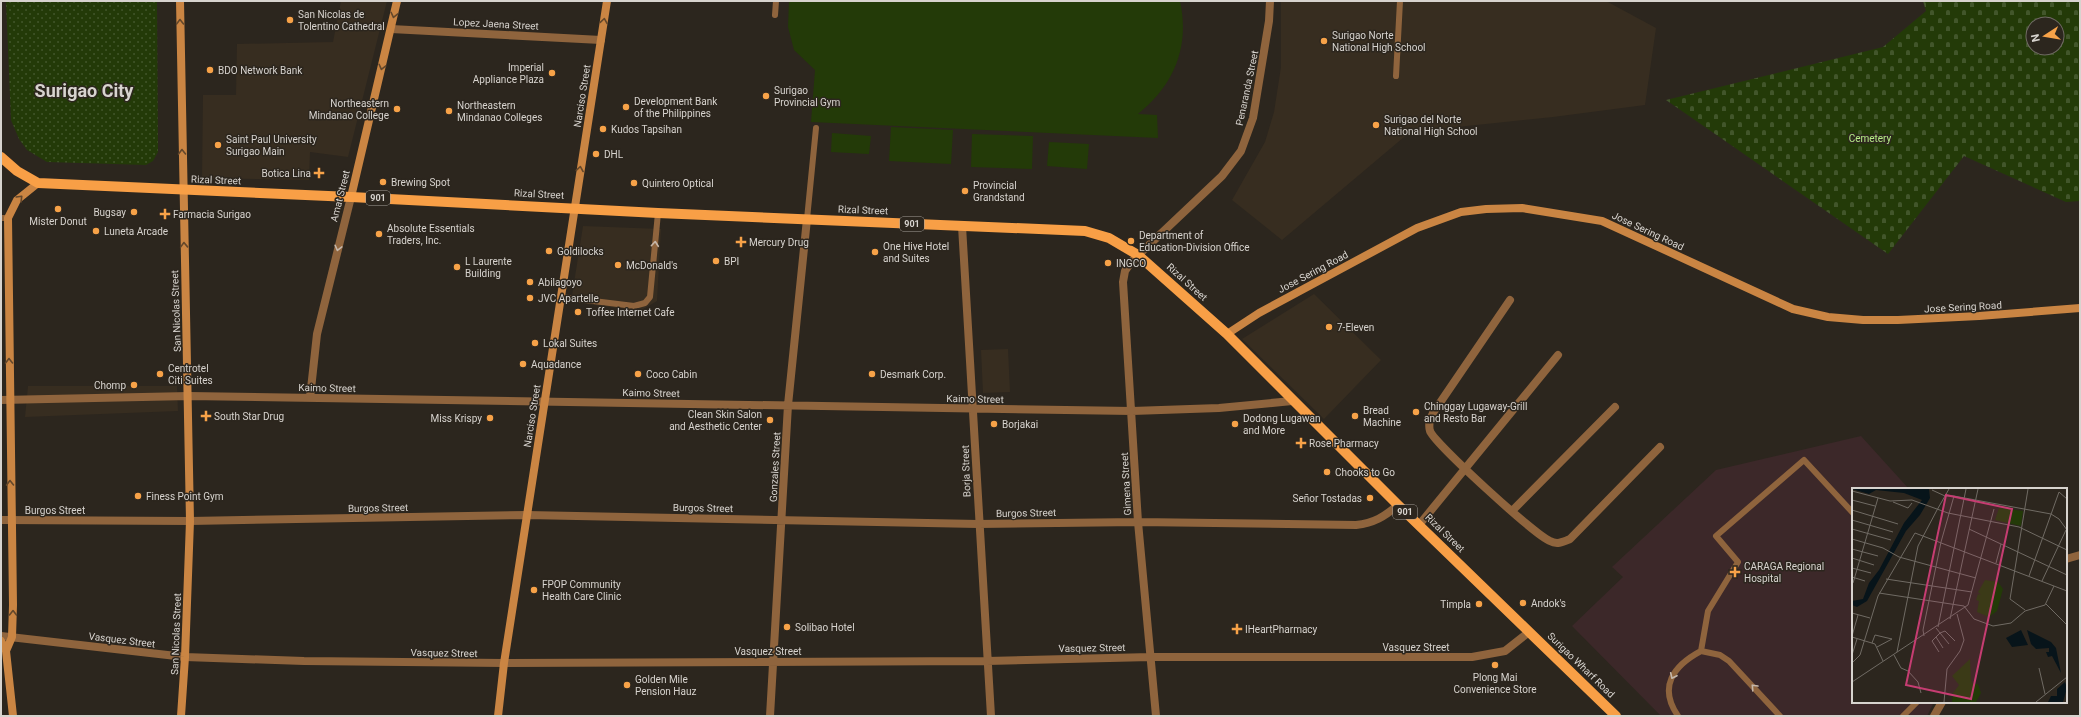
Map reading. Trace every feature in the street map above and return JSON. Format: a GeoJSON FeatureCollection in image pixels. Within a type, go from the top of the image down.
{"type":"FeatureCollection","features":[{"type":"Feature","properties":{"kind":"main road","name":"San Nicolas Street"},"geometry":{"type":"LineString","coordinates":[[180,1],[182,191],[189,396],[190,521],[186,657],[181,716]]}},
{"type":"Feature","properties":{"kind":"main road","name":"Amat Street"},"geometry":{"type":"LineString","coordinates":[[351,196],[398,1]]}},
{"type":"Feature","properties":{"kind":"main road","name":"Narciso Street"},"geometry":{"type":"LineString","coordinates":[[498,716],[504,663],[544,400],[607,1]]}},
{"type":"Feature","properties":{"kind":"main road","name":"901"},"geometry":{"type":"LineString","coordinates":[[1,157],[17,171],[38,183]]}},
{"type":"Feature","properties":{"kind":"main road","name":"Rizal Street"},"geometry":{"type":"LineString","coordinates":[[38,183],[182,191],[351,196],[658,213],[1085,230],[1109,238],[1138,255],[1227,334],[1292,401],[1324,430],[1398,505],[1529,632]]}},
{"type":"Feature","properties":{"kind":"main road"},"geometry":{"type":"LineString","coordinates":[[6,651],[12,637],[10,400],[4,218],[17,200],[38,183]]}},
{"type":"Feature","properties":{"kind":"main road","name":"Jose Sering Road"},"geometry":{"type":"LineString","coordinates":[[1227,334],[1259,313],[1417,228],[1461,212],[1486,208],[1522,208],[1602,222],[1793,309],[1828,317],[1863,320],[1898,320],[1979,316],[2080,308]]}},
{"type":"Feature","properties":{"kind":"main road","name":"Surigao Wharf Road"},"geometry":{"type":"LineString","coordinates":[[1529,632],[1616,716]]}},
{"type":"Feature","properties":{"kind":"main road"},"geometry":{"type":"LineString","coordinates":[[1,641],[6,651],[13,716]]}},
{"type":"Feature","properties":{"kind":"street","name":"Penaranda Street"},"geometry":{"type":"LineString","coordinates":[[1138,255],[1222,176],[1241,151],[1252,118],[1268,29],[1270,1]]}},
{"type":"Feature","properties":{"kind":"street","name":"Lopez Jaena Street"},"geometry":{"type":"LineString","coordinates":[[391,29],[601,40]]}},
{"type":"Feature","properties":{"kind":"street","name":"Amat Street"},"geometry":{"type":"LineString","coordinates":[[310,398],[316,334],[351,196]]}},
{"type":"Feature","properties":{"kind":"street","name":"Gonzales Street"},"geometry":{"type":"LineString","coordinates":[[770,716],[788,405],[807,219]]}},
{"type":"Feature","properties":{"kind":"street","name":"Borja Street"},"geometry":{"type":"LineString","coordinates":[[962,226],[978,524],[991,716]]}},
{"type":"Feature","properties":{"kind":"street","name":"Gimena Street"},"geometry":{"type":"LineString","coordinates":[[1138,255],[1126,271],[1123,282],[1138,522],[1152,657],[1156,716]]}},
{"type":"Feature","properties":{"kind":"street"},"geometry":{"type":"LineString","coordinates":[[1510,300],[1433,413],[1429,423],[1430,432],[1438,442],[1512,511],[1549,541],[1559,544],[1570,540],[1660,447]]}},
{"type":"Feature","properties":{"kind":"street"},"geometry":{"type":"LineString","coordinates":[[1419,525],[1558,355]]}},
{"type":"Feature","properties":{"kind":"street","name":"Kaimo Street"},"geometry":{"type":"LineString","coordinates":[[1,400],[189,396],[544,400],[1132,411],[1225,408],[1292,401]]}},
{"type":"Feature","properties":{"kind":"street"},"geometry":{"type":"LineString","coordinates":[[1512,511],[1615,407]]}},
{"type":"Feature","properties":{"kind":"street","name":"Burgos Street"},"geometry":{"type":"LineString","coordinates":[[1,520],[190,521],[527,515],[978,524],[1138,522],[1356,525],[1370,523],[1381,519],[1398,505]]}},
{"type":"Feature","properties":{"kind":"street"},"geometry":{"type":"LineString","coordinates":[[2067,558],[2080,555]]}},
{"type":"Feature","properties":{"kind":"street","name":"Vasquez Street"},"geometry":{"type":"LineString","coordinates":[[1,636],[186,657],[304,661],[504,663],[987,661],[1152,657],[1472,657],[1504,651],[1515,645],[1529,632]]}},
{"type":"Feature","properties":{"kind":"street"},"geometry":{"type":"LineString","coordinates":[[1934,716],[1941,703]]}},
{"type":"Feature","properties":{"kind":"lane"},"geometry":{"type":"LineString","coordinates":[[775,15],[776,1]]}},
{"type":"Feature","properties":{"kind":"lane"},"geometry":{"type":"LineString","coordinates":[[1396,76],[1400,1]]}},
{"type":"Feature","properties":{"kind":"lane"},"geometry":{"type":"LineString","coordinates":[[807,219],[816,128]]}},
{"type":"Feature","properties":{"kind":"lane"},"geometry":{"type":"LineString","coordinates":[[561,297],[634,306],[645,302],[650,297],[658,213]]}},
{"type":"Feature","properties":{"kind":"lane"},"geometry":{"type":"LineString","coordinates":[[1701,651],[1708,611],[1738,562],[1716,536],[1804,460],[1852,512]]}},
{"type":"Feature","properties":{"kind":"lane"},"geometry":{"type":"LineString","coordinates":[[1678,716],[1672,708],[1668,692],[1671,677],[1678,666],[1701,651],[1720,655],[1729,661],[1780,716]]}},
{"type":"Feature","properties":{"kind":"lane"},"geometry":{"type":"LineString","coordinates":[[1903,716],[1916,703]]}},
{"type":"Feature","properties":{"kind":"shaded area"},"geometry":{"type":"Polygon","coordinates":[[[341,1],[387,1],[348,157],[310,152],[309,180],[202,178],[203,95],[236,95],[237,44],[333,42],[341,1]]]}},
{"type":"Feature","properties":{"kind":"shaded area","name":"Surigao del Norte National High School"},"geometry":{"type":"Polygon","coordinates":[[[1281,1],[1606,1],[1656,28],[1645,105],[1553,117],[1410,132],[1282,240],[1232,200],[1265,142],[1274,112],[1281,67],[1281,1]]]}},
{"type":"Feature","properties":{"kind":"shaded area","name":"McDonald's"},"geometry":{"type":"Polygon","coordinates":[[[583,226],[661,229],[657,301],[640,311],[571,302],[583,226]]]}},
{"type":"Feature","properties":{"kind":"shaded area"},"geometry":{"type":"Polygon","coordinates":[[[1314,294],[1381,360],[1324,419],[1242,339],[1314,294]]]}},
{"type":"Feature","properties":{"kind":"shaded area"},"geometry":{"type":"Polygon","coordinates":[[[1008,349],[1010,392],[983,393],[981,350],[1008,349]]]}},
{"type":"Feature","properties":{"kind":"shaded area"},"geometry":{"type":"Polygon","coordinates":[[[28,386],[177,386],[178,411],[25,417],[28,386]]]}},
{"type":"Feature","properties":{"kind":"shaded area","name":"CARAGA Regional Hospital"},"geometry":{"type":"Polygon","coordinates":[[[1861,436],[1908,488],[1852,488],[1852,703],[1934,703],[1927,716],[1661,716],[1572,626],[1623,577],[1612,567],[1716,470],[1861,436]]]}},
{"type":"Feature","properties":{"kind":"green space"},"geometry":{"type":"Polygon","coordinates":[[[6,1],[157,1],[158,152],[153,161],[146,165],[47,162],[27,150],[19,139],[11,120],[6,1]]]}},
{"type":"Feature","properties":{"kind":"green space"},"geometry":{"type":"Polygon","coordinates":[[[789,1],[1180,1],[1183,18],[1183,34],[1181,49],[1170,78],[1151,103],[1138,114],[1157,115],[1158,138],[811,122],[815,70],[794,50],[788,27],[789,1]]]}},
{"type":"Feature","properties":{"kind":"green space","name":"Cemetery"},"geometry":{"type":"Polygon","coordinates":[[[1923,1],[2080,1],[2080,201],[2066,202],[1964,156],[1888,254],[1666,100],[1883,47],[1926,11],[1923,1]]]}},
{"type":"Feature","properties":{"kind":"green space"},"geometry":{"type":"Polygon","coordinates":[[[891,127],[953,130],[951,164],[889,161],[891,127]]]}},
{"type":"Feature","properties":{"kind":"green space"},"geometry":{"type":"Polygon","coordinates":[[[832,133],[871,136],[869,154],[831,152],[832,133]]]}},
{"type":"Feature","properties":{"kind":"green space"},"geometry":{"type":"Polygon","coordinates":[[[972,134],[1033,136],[1032,169],[971,167],[972,134]]]}},
{"type":"Feature","properties":{"kind":"green space"},"geometry":{"type":"Polygon","coordinates":[[[1049,142],[1089,144],[1087,169],[1047,166],[1049,142]]]}},
{"type":"Feature","properties":{"kind":"place","name":"San Nicolas de Tolentino Cathedral"},"geometry":{"type":"Point","coordinates":[290,20]}},
{"type":"Feature","properties":{"kind":"place","name":"Surigao Norte National High School"},"geometry":{"type":"Point","coordinates":[1324,41]}},
{"type":"Feature","properties":{"kind":"place","name":"BDO Network Bank"},"geometry":{"type":"Point","coordinates":[210,70]}},
{"type":"Feature","properties":{"kind":"place","name":"Imperial Appliance Plaza"},"geometry":{"type":"Point","coordinates":[552,73]}},
{"type":"Feature","properties":{"kind":"place","name":"Surigao Provincial Gym"},"geometry":{"type":"Point","coordinates":[766,96]}},
{"type":"Feature","properties":{"kind":"place","name":"Development Bank of the Philippines"},"geometry":{"type":"Point","coordinates":[626,107]}},
{"type":"Feature","properties":{"kind":"place","name":"Northeastern Mindanao College"},"geometry":{"type":"Point","coordinates":[397,109]}},
{"type":"Feature","properties":{"kind":"place","name":"Northeastern Mindanao Colleges"},"geometry":{"type":"Point","coordinates":[449,111]}},
{"type":"Feature","properties":{"kind":"place","name":"Surigao del Norte National High School"},"geometry":{"type":"Point","coordinates":[1376,125]}},
{"type":"Feature","properties":{"kind":"place","name":"Kudos Tapsihan"},"geometry":{"type":"Point","coordinates":[603,129]}},
{"type":"Feature","properties":{"kind":"place","name":"Saint Paul University Surigao Main"},"geometry":{"type":"Point","coordinates":[218,145]}},
{"type":"Feature","properties":{"kind":"place","name":"DHL"},"geometry":{"type":"Point","coordinates":[596,154]}},
{"type":"Feature","properties":{"kind":"place","name":"Botica Lina"},"geometry":{"type":"Point","coordinates":[319,173]}},
{"type":"Feature","properties":{"kind":"place","name":"Brewing Spot"},"geometry":{"type":"Point","coordinates":[383,182]}},
{"type":"Feature","properties":{"kind":"place","name":"Quintero Optical"},"geometry":{"type":"Point","coordinates":[634,183]}},
{"type":"Feature","properties":{"kind":"place","name":"Provincial Grandstand"},"geometry":{"type":"Point","coordinates":[965,191]}},
{"type":"Feature","properties":{"kind":"place","name":"Mister Donut"},"geometry":{"type":"Point","coordinates":[58,209]}},
{"type":"Feature","properties":{"kind":"place","name":"Bugsay"},"geometry":{"type":"Point","coordinates":[134,212]}},
{"type":"Feature","properties":{"kind":"place","name":"Farmacia Surigao"},"geometry":{"type":"Point","coordinates":[165,214]}},
{"type":"Feature","properties":{"kind":"place","name":"Luneta Arcade"},"geometry":{"type":"Point","coordinates":[96,231]}},
{"type":"Feature","properties":{"kind":"place","name":"Absolute Essentials Traders, Inc."},"geometry":{"type":"Point","coordinates":[379,234]}},
{"type":"Feature","properties":{"kind":"place","name":"Department of Education-Division Office"},"geometry":{"type":"Point","coordinates":[1131,241]}},
{"type":"Feature","properties":{"kind":"place","name":"Mercury Drug"},"geometry":{"type":"Point","coordinates":[741,242]}},
{"type":"Feature","properties":{"kind":"place","name":"Goldilocks"},"geometry":{"type":"Point","coordinates":[549,251]}},
{"type":"Feature","properties":{"kind":"place","name":"One Hive Hotel and Suites"},"geometry":{"type":"Point","coordinates":[875,252]}},
{"type":"Feature","properties":{"kind":"place","name":"BPI"},"geometry":{"type":"Point","coordinates":[716,261]}},
{"type":"Feature","properties":{"kind":"place","name":"INGCO"},"geometry":{"type":"Point","coordinates":[1108,263]}},
{"type":"Feature","properties":{"kind":"place","name":"McDonald's"},"geometry":{"type":"Point","coordinates":[618,265]}},
{"type":"Feature","properties":{"kind":"place","name":"L Laurente Building"},"geometry":{"type":"Point","coordinates":[457,267]}},
{"type":"Feature","properties":{"kind":"place","name":"Abilagoyo"},"geometry":{"type":"Point","coordinates":[530,282]}},
{"type":"Feature","properties":{"kind":"place","name":"JVC Apartelle"},"geometry":{"type":"Point","coordinates":[530,298]}},
{"type":"Feature","properties":{"kind":"place","name":"Toffee Internet Cafe"},"geometry":{"type":"Point","coordinates":[578,312]}},
{"type":"Feature","properties":{"kind":"place","name":"7-Eleven"},"geometry":{"type":"Point","coordinates":[1329,327]}},
{"type":"Feature","properties":{"kind":"place","name":"Lokal Suites"},"geometry":{"type":"Point","coordinates":[535,343]}},
{"type":"Feature","properties":{"kind":"place","name":"Aquadance"},"geometry":{"type":"Point","coordinates":[523,364]}},
{"type":"Feature","properties":{"kind":"place","name":"Centrotel Citi Suites"},"geometry":{"type":"Point","coordinates":[160,374]}},
{"type":"Feature","properties":{"kind":"place","name":"Coco Cabin"},"geometry":{"type":"Point","coordinates":[638,374]}},
{"type":"Feature","properties":{"kind":"place","name":"Desmark Corp."},"geometry":{"type":"Point","coordinates":[872,374]}},
{"type":"Feature","properties":{"kind":"place","name":"Chomp"},"geometry":{"type":"Point","coordinates":[134,385]}},
{"type":"Feature","properties":{"kind":"place","name":"Chinggay Lugaway-Grill and Resto Bar"},"geometry":{"type":"Point","coordinates":[1416,412]}},
{"type":"Feature","properties":{"kind":"place","name":"South Star Drug"},"geometry":{"type":"Point","coordinates":[206,416]}},
{"type":"Feature","properties":{"kind":"place","name":"Bread Machine"},"geometry":{"type":"Point","coordinates":[1355,416]}},
{"type":"Feature","properties":{"kind":"place","name":"Miss Krispy"},"geometry":{"type":"Point","coordinates":[490,418]}},
{"type":"Feature","properties":{"kind":"place","name":"Clean Skin Salon and Aesthetic Center"},"geometry":{"type":"Point","coordinates":[770,420]}},
{"type":"Feature","properties":{"kind":"place","name":"Borjakai"},"geometry":{"type":"Point","coordinates":[994,424]}},
{"type":"Feature","properties":{"kind":"place","name":"Dodong Lugawan and More"},"geometry":{"type":"Point","coordinates":[1235,424]}},
{"type":"Feature","properties":{"kind":"place","name":"Rose Pharmacy"},"geometry":{"type":"Point","coordinates":[1301,443]}},
{"type":"Feature","properties":{"kind":"place","name":"Chooks to Go"},"geometry":{"type":"Point","coordinates":[1327,472]}},
{"type":"Feature","properties":{"kind":"place","name":"Finess Point Gym"},"geometry":{"type":"Point","coordinates":[138,496]}},
{"type":"Feature","properties":{"kind":"place","name":"Señor Tostadas"},"geometry":{"type":"Point","coordinates":[1370,498]}},
{"type":"Feature","properties":{"kind":"place","name":"CARAGA Regional Hospital"},"geometry":{"type":"Point","coordinates":[1735,572]}},
{"type":"Feature","properties":{"kind":"place","name":"FPOP Community Health Care Clinic"},"geometry":{"type":"Point","coordinates":[534,590]}},
{"type":"Feature","properties":{"kind":"place","name":"Andok's"},"geometry":{"type":"Point","coordinates":[1523,603]}},
{"type":"Feature","properties":{"kind":"place","name":"Timpla"},"geometry":{"type":"Point","coordinates":[1479,604]}},
{"type":"Feature","properties":{"kind":"place","name":"Solibao Hotel"},"geometry":{"type":"Point","coordinates":[787,627]}},
{"type":"Feature","properties":{"kind":"place","name":"IHeartPharmacy"},"geometry":{"type":"Point","coordinates":[1237,629]}},
{"type":"Feature","properties":{"kind":"place","name":"Plong Mai Convenience Store"},"geometry":{"type":"Point","coordinates":[1495,665]}},
{"type":"Feature","properties":{"kind":"place","name":"Golden Mile Pension Hauz"},"geometry":{"type":"Point","coordinates":[627,685]}},
{"type":"Feature","properties":{"kind":"district","name":"Surigao City"},"geometry":{"type":"Point","coordinates":[84,90]}}]}
